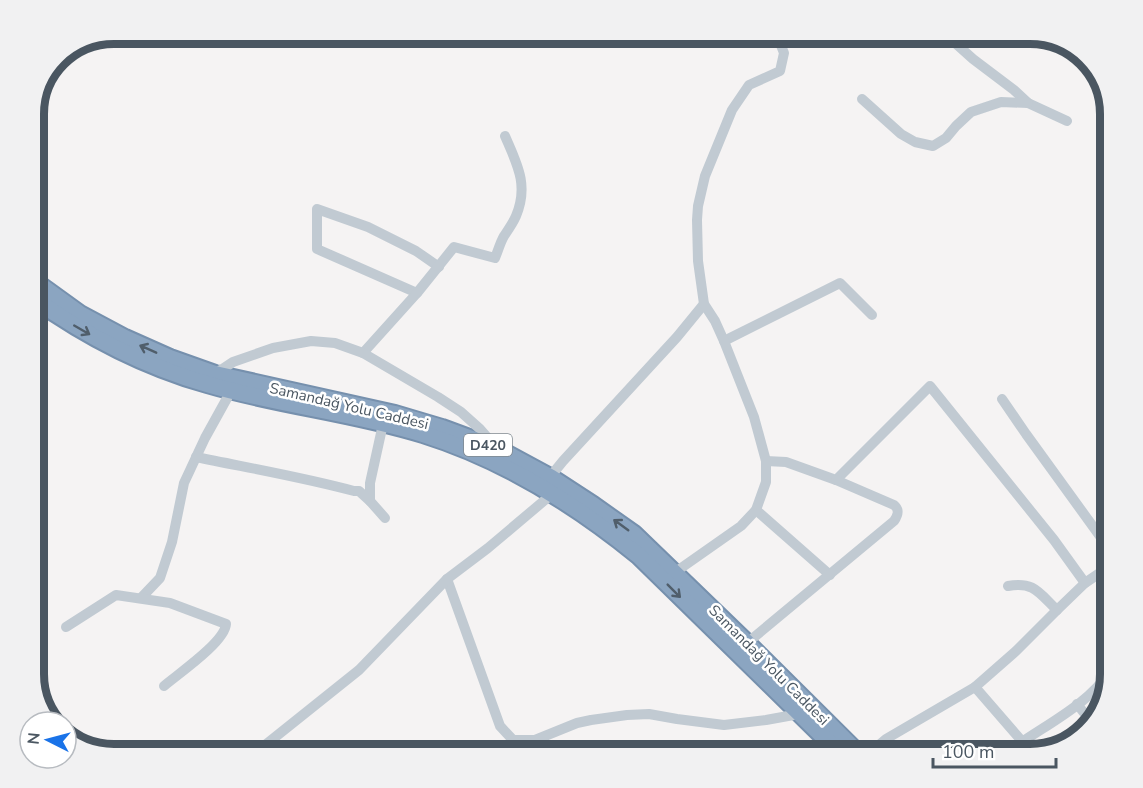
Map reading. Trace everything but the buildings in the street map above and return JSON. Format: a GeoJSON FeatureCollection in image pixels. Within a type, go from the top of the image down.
{"type":"FeatureCollection","features":[{"type":"Feature","properties":{"kind":"highway","name":"Samandağ Yolu Caddesi"},"geometry":{"type":"LineString","coordinates":[[44,288],[80,314],[125,338],[214,374],[395,414],[496,448],[551,486],[639,556],[831,744]]}},
{"type":"Feature","properties":{"kind":"highway","name":"Samandağ Yolu Caddesi"},"geometry":{"type":"LineString","coordinates":[[44,306],[109,346],[205,384],[422,434],[462,448],[524,477],[551,486],[593,505],[634,534],[849,744]]}},
{"type":"Feature","properties":{"kind":"street"},"geometry":{"type":"LineString","coordinates":[[674,573],[741,526],[756,510],[766,482],[766,461],[754,417],[724,341],[704,304],[698,261],[697,220],[705,176],[732,110],[749,85],[780,71],[784,53],[780,44]]}},
{"type":"Feature","properties":{"kind":"street"},"geometry":{"type":"LineString","coordinates":[[956,44],[1028,103],[1066,121]]}},
{"type":"Feature","properties":{"kind":"street"},"geometry":{"type":"LineString","coordinates":[[862,99],[901,134],[915,142],[933,146],[946,138],[971,112],[1001,102],[1028,103]]}},
{"type":"Feature","properties":{"kind":"street"},"geometry":{"type":"LineString","coordinates":[[363,353],[417,293],[454,247],[495,258],[503,238],[516,218],[521,203],[520,170],[505,136]]}},
{"type":"Feature","properties":{"kind":"street"},"geometry":{"type":"LineString","coordinates":[[417,293],[317,249],[317,208],[368,227],[416,251],[439,267]]}},
{"type":"Feature","properties":{"kind":"street"},"geometry":{"type":"LineString","coordinates":[[724,341],[840,283],[872,315]]}},
{"type":"Feature","properties":{"kind":"street"},"geometry":{"type":"LineString","coordinates":[[266,744],[359,670],[447,579],[488,549],[551,486],[563,461],[677,337],[704,304]]}},
{"type":"Feature","properties":{"kind":"street"},"geometry":{"type":"LineString","coordinates":[[214,374],[233,362],[273,348],[311,341],[335,343],[363,353],[461,412],[496,448]]}},
{"type":"Feature","properties":{"kind":"street"},"geometry":{"type":"LineString","coordinates":[[836,480],[930,386],[1054,540],[1085,583]]}},
{"type":"Feature","properties":{"kind":"street"},"geometry":{"type":"LineString","coordinates":[[141,598],[159,578],[172,542],[184,483],[231,391]]}},
{"type":"Feature","properties":{"kind":"street"},"geometry":{"type":"LineString","coordinates":[[1002,399],[1100,536]]}},
{"type":"Feature","properties":{"kind":"street"},"geometry":{"type":"LineString","coordinates":[[370,501],[370,483],[383,424]]}},
{"type":"Feature","properties":{"kind":"street"},"geometry":{"type":"LineString","coordinates":[[196,457],[359,491],[385,518]]}},
{"type":"Feature","properties":{"kind":"street"},"geometry":{"type":"LineString","coordinates":[[747,643],[894,521],[898,515],[894,504],[836,480],[786,462],[766,461]]}},
{"type":"Feature","properties":{"kind":"street"},"geometry":{"type":"LineString","coordinates":[[756,510],[830,575]]}},
{"type":"Feature","properties":{"kind":"street"},"geometry":{"type":"LineString","coordinates":[[881,744],[975,687],[1016,651],[1085,583],[1100,573]]}},
{"type":"Feature","properties":{"kind":"street"},"geometry":{"type":"LineString","coordinates":[[447,579],[500,726],[513,740],[535,740],[577,723],[627,715],[649,714],[724,725],[800,714]]}},
{"type":"Feature","properties":{"kind":"street"},"geometry":{"type":"LineString","coordinates":[[1008,586],[1019,584],[1033,588],[1057,610]]}},
{"type":"Feature","properties":{"kind":"street"},"geometry":{"type":"LineString","coordinates":[[66,627],[116,595],[170,603],[226,624],[226,629],[216,644],[164,686]]}},
{"type":"Feature","properties":{"kind":"street"},"geometry":{"type":"LineString","coordinates":[[975,687],[1022,742],[1077,704],[1099,685]]}},
{"type":"Feature","properties":{"kind":"street"},"geometry":{"type":"LineString","coordinates":[[1077,704],[1086,716]]}}]}
